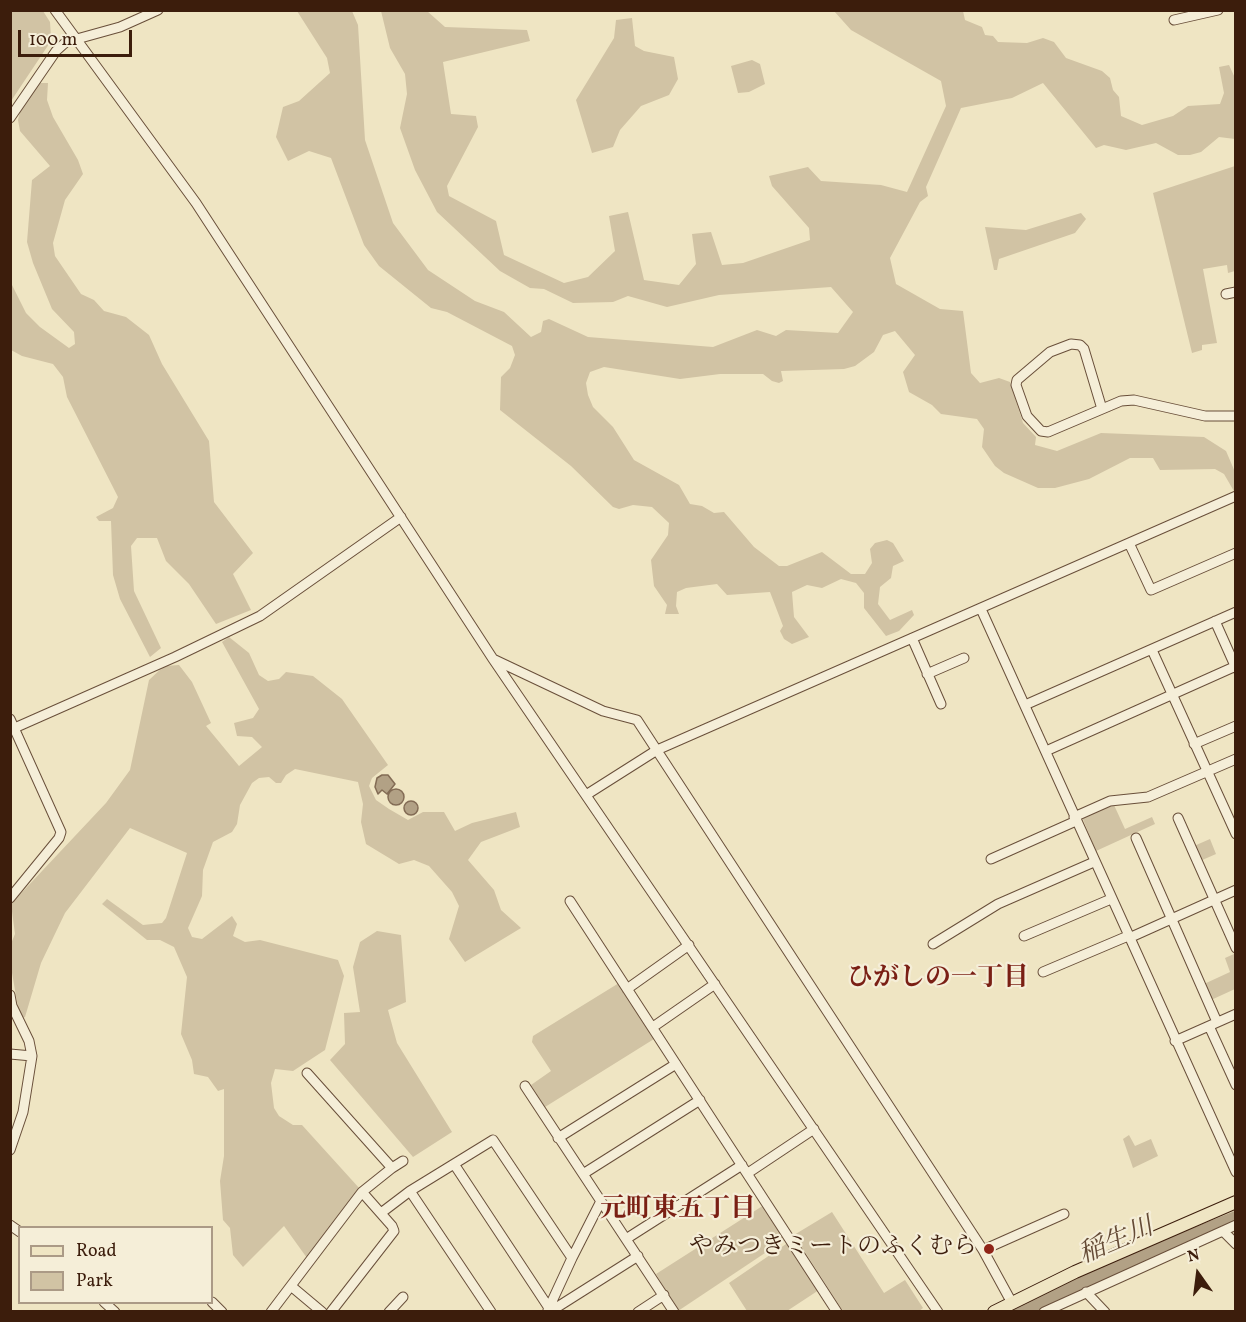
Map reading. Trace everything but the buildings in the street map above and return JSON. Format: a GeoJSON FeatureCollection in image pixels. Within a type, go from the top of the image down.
{"type":"FeatureCollection","features":[{"type":"Feature","properties":{"kind":"main road"},"geometry":{"type":"LineString","coordinates":[[994,1311],[1075,1272],[1236,1202]]}},
{"type":"Feature","properties":{"kind":"street"},"geometry":{"type":"LineString","coordinates":[[56,10],[196,203],[494,659],[938,1311]]}},
{"type":"Feature","properties":{"kind":"street"},"geometry":{"type":"LineString","coordinates":[[10,118],[56,51],[75,38],[120,27],[158,10]]}},
{"type":"Feature","properties":{"kind":"street"},"geometry":{"type":"LineString","coordinates":[[1174,20],[1218,10]]}},
{"type":"Feature","properties":{"kind":"street"},"geometry":{"type":"LineString","coordinates":[[1102,409],[1084,349],[1080,345],[1071,344],[1050,352],[1017,380],[1016,385],[1027,416],[1041,431],[1048,432],[1102,409],[1134,400],[1205,416],[1236,416]]}},
{"type":"Feature","properties":{"kind":"street"},"geometry":{"type":"LineString","coordinates":[[586,795],[657,750],[1236,496]]}},
{"type":"Feature","properties":{"kind":"street"},"geometry":{"type":"LineString","coordinates":[[10,898],[59,838],[61,832],[12,725],[175,657],[260,616],[401,517]]}},
{"type":"Feature","properties":{"kind":"street"},"geometry":{"type":"LineString","coordinates":[[1129,543],[1151,590],[1236,553]]}},
{"type":"Feature","properties":{"kind":"street"},"geometry":{"type":"LineString","coordinates":[[981,609],[1236,1172]]}},
{"type":"Feature","properties":{"kind":"street"},"geometry":{"type":"LineString","coordinates":[[1025,705],[1236,612]]}},
{"type":"Feature","properties":{"kind":"street"},"geometry":{"type":"LineString","coordinates":[[1046,751],[1235,667],[1215,621]]}},
{"type":"Feature","properties":{"kind":"street"},"geometry":{"type":"LineString","coordinates":[[912,638],[941,704]]}},
{"type":"Feature","properties":{"kind":"street"},"geometry":{"type":"LineString","coordinates":[[1152,650],[1236,834]]}},
{"type":"Feature","properties":{"kind":"street"},"geometry":{"type":"LineString","coordinates":[[927,674],[964,658]]}},
{"type":"Feature","properties":{"kind":"street"},"geometry":{"type":"LineString","coordinates":[[494,659],[603,711],[637,720],[983,1250],[1012,1303]]}},
{"type":"Feature","properties":{"kind":"street"},"geometry":{"type":"LineString","coordinates":[[1194,744],[1236,726]]}},
{"type":"Feature","properties":{"kind":"street"},"geometry":{"type":"LineString","coordinates":[[991,859],[1110,801],[1148,797],[1236,759]]}},
{"type":"Feature","properties":{"kind":"street"},"geometry":{"type":"LineString","coordinates":[[1178,818],[1236,948]]}},
{"type":"Feature","properties":{"kind":"street"},"geometry":{"type":"LineString","coordinates":[[1136,838],[1171,919],[1236,1084]]}},
{"type":"Feature","properties":{"kind":"street"},"geometry":{"type":"LineString","coordinates":[[933,944],[998,904],[1094,861]]}},
{"type":"Feature","properties":{"kind":"street"},"geometry":{"type":"LineString","coordinates":[[1042,972],[1236,890]]}},
{"type":"Feature","properties":{"kind":"street"},"geometry":{"type":"LineString","coordinates":[[1024,936],[1112,899]]}},
{"type":"Feature","properties":{"kind":"street"},"geometry":{"type":"LineString","coordinates":[[570,901],[748,1173],[834,1310]]}},
{"type":"Feature","properties":{"kind":"street"},"geometry":{"type":"LineString","coordinates":[[627,989],[689,945]]}},
{"type":"Feature","properties":{"kind":"street"},"geometry":{"type":"LineString","coordinates":[[653,1027],[715,984]]}},
{"type":"Feature","properties":{"kind":"street"},"geometry":{"type":"LineString","coordinates":[[10,995],[12,1006],[30,1041],[32,1056],[23,1112],[10,1149]]}},
{"type":"Feature","properties":{"kind":"street"},"geometry":{"type":"LineString","coordinates":[[1175,1041],[1236,1014]]}},
{"type":"Feature","properties":{"kind":"street"},"geometry":{"type":"LineString","coordinates":[[10,1054],[32,1056]]}},
{"type":"Feature","properties":{"kind":"street"},"geometry":{"type":"LineString","coordinates":[[558,1138],[676,1064]]}},
{"type":"Feature","properties":{"kind":"street"},"geometry":{"type":"LineString","coordinates":[[307,1073],[392,1168]]}},
{"type":"Feature","properties":{"kind":"street"},"geometry":{"type":"LineString","coordinates":[[525,1086],[674,1311]]}},
{"type":"Feature","properties":{"kind":"street"},"geometry":{"type":"LineString","coordinates":[[584,1174],[700,1100]]}},
{"type":"Feature","properties":{"kind":"street"},"geometry":{"type":"LineString","coordinates":[[748,1173],[814,1129]]}},
{"type":"Feature","properties":{"kind":"street"},"geometry":{"type":"LineString","coordinates":[[381,1213],[410,1191],[493,1140],[573,1258]]}},
{"type":"Feature","properties":{"kind":"street"},"geometry":{"type":"LineString","coordinates":[[271,1311],[362,1192],[403,1161]]}},
{"type":"Feature","properties":{"kind":"street"},"geometry":{"type":"LineString","coordinates":[[454,1164],[549,1310]]}},
{"type":"Feature","properties":{"kind":"street"},"geometry":{"type":"LineString","coordinates":[[626,1239],[742,1165]]}},
{"type":"Feature","properties":{"kind":"street"},"geometry":{"type":"LineString","coordinates":[[410,1191],[491,1311]]}},
{"type":"Feature","properties":{"kind":"street"},"geometry":{"type":"LineString","coordinates":[[331,1311],[394,1231],[362,1192]]}},
{"type":"Feature","properties":{"kind":"street"},"geometry":{"type":"LineString","coordinates":[[549,1310],[601,1201]]}},
{"type":"Feature","properties":{"kind":"street"},"geometry":{"type":"LineString","coordinates":[[983,1250],[1064,1214]]}},
{"type":"Feature","properties":{"kind":"street"},"geometry":{"type":"LineString","coordinates":[[1044,1311],[1236,1225]]}},
{"type":"Feature","properties":{"kind":"street"},"geometry":{"type":"LineString","coordinates":[[1223,1231],[1236,1244]]}},
{"type":"Feature","properties":{"kind":"street"},"geometry":{"type":"LineString","coordinates":[[549,1310],[638,1256]]}},
{"type":"Feature","properties":{"kind":"street"},"geometry":{"type":"LineString","coordinates":[[291,1286],[322,1311]]}},
{"type":"Feature","properties":{"kind":"street"},"geometry":{"type":"LineString","coordinates":[[1086,1292],[1105,1311]]}},
{"type":"Feature","properties":{"kind":"street"},"geometry":{"type":"LineString","coordinates":[[638,1311],[664,1295]]}},
{"type":"Feature","properties":{"kind":"street"},"geometry":{"type":"LineString","coordinates":[[389,1311],[403,1297]]}},
{"type":"Feature","properties":{"kind":"green space"},"geometry":{"type":"Polygon","coordinates":[[[11,10],[43,11],[50,22],[51,37],[49,44],[11,101],[11,10]]]}},
{"type":"Feature","properties":{"kind":"green space"},"geometry":{"type":"Polygon","coordinates":[[[297,11],[352,11],[358,25],[365,140],[393,223],[428,270],[475,301],[504,312],[531,337],[541,332],[543,321],[549,319],[588,337],[713,347],[757,330],[776,336],[786,330],[838,333],[853,312],[831,287],[719,295],[667,307],[628,296],[613,302],[573,303],[544,289],[530,288],[500,271],[437,212],[415,170],[400,128],[407,94],[405,74],[390,48],[381,11],[427,11],[445,27],[527,30],[530,41],[443,62],[451,114],[476,116],[478,127],[447,186],[449,196],[496,221],[504,255],[564,283],[588,277],[615,251],[609,216],[628,212],[644,280],[679,285],[696,264],[692,234],[711,232],[722,265],[743,263],[810,240],[809,228],[772,186],[769,176],[808,167],[821,181],[881,185],[907,192],[946,106],[941,81],[851,30],[834,11],[963,11],[965,20],[982,27],[985,35],[993,36],[998,42],[1027,43],[1043,38],[1054,42],[1066,58],[1102,71],[1110,78],[1113,90],[1119,97],[1121,116],[1142,125],[1173,116],[1188,106],[1220,104],[1224,93],[1219,67],[1229,65],[1235,78],[1235,139],[1219,137],[1201,152],[1190,155],[1178,155],[1156,143],[1126,150],[1104,145],[1096,148],[1043,83],[1012,98],[961,108],[926,187],[928,196],[920,202],[890,258],[896,284],[940,309],[963,311],[971,373],[980,383],[999,378],[1010,382],[1023,423],[1036,437],[1035,445],[1057,451],[1101,433],[1204,437],[1226,451],[1235,472],[1235,493],[1224,474],[1215,469],[1160,470],[1153,458],[1130,458],[1089,479],[1055,488],[1038,488],[1004,473],[995,466],[982,447],[984,429],[977,419],[941,414],[932,405],[909,392],[903,372],[915,355],[895,331],[883,335],[874,352],[855,366],[844,369],[781,371],[783,381],[779,383],[763,374],[720,374],[680,379],[604,367],[590,372],[586,383],[588,395],[593,407],[613,427],[634,460],[679,485],[690,504],[702,506],[714,513],[724,512],[754,547],[779,566],[787,566],[822,552],[851,574],[865,574],[872,563],[870,549],[875,543],[887,540],[893,543],[904,561],[893,566],[891,578],[880,587],[878,604],[890,620],[912,610],[914,615],[899,631],[886,636],[864,608],[864,593],[856,583],[841,579],[822,588],[807,585],[792,592],[794,617],[809,637],[792,644],[784,639],[780,631],[783,626],[770,592],[727,595],[717,584],[686,588],[677,592],[676,606],[679,614],[665,614],[667,605],[654,586],[651,560],[668,535],[669,523],[652,507],[633,505],[619,509],[613,507],[571,466],[500,410],[501,377],[510,368],[515,355],[512,346],[447,312],[431,308],[379,266],[364,245],[331,158],[309,151],[288,161],[276,137],[283,107],[299,101],[330,73],[327,58],[297,11]]]}},
{"type":"Feature","properties":{"kind":"green space"},"geometry":{"type":"Polygon","coordinates":[[[632,18],[635,46],[644,51],[674,57],[678,79],[669,95],[641,106],[620,130],[613,147],[592,153],[576,100],[614,38],[616,20],[632,18]]]}},
{"type":"Feature","properties":{"kind":"green space"},"geometry":{"type":"Polygon","coordinates":[[[752,60],[760,64],[765,84],[749,92],[738,93],[731,66],[752,60]]]}},
{"type":"Feature","properties":{"kind":"green space"},"geometry":{"type":"Polygon","coordinates":[[[39,83],[48,83],[47,100],[53,117],[78,160],[83,174],[65,200],[53,243],[55,256],[81,294],[94,300],[104,311],[126,317],[149,335],[162,364],[209,441],[214,502],[253,553],[233,574],[251,610],[216,624],[189,584],[166,561],[157,538],[137,538],[131,546],[134,591],[161,648],[150,657],[120,599],[113,575],[111,521],[99,521],[96,517],[113,508],[118,497],[67,397],[63,377],[53,364],[22,356],[11,350],[10,281],[26,313],[40,327],[69,348],[75,344],[74,332],[52,309],[27,242],[32,180],[50,166],[20,131],[18,120],[20,111],[39,83]]]}},
{"type":"Feature","properties":{"kind":"green space"},"geometry":{"type":"Polygon","coordinates":[[[1235,166],[1235,271],[1228,273],[1227,265],[1203,269],[1217,343],[1202,345],[1202,350],[1192,353],[1153,193],[1235,166]]]}},
{"type":"Feature","properties":{"kind":"green space"},"geometry":{"type":"Polygon","coordinates":[[[1081,213],[1086,219],[1075,233],[999,259],[997,270],[994,270],[985,227],[1026,230],[1081,213]]]}},
{"type":"Feature","properties":{"kind":"green space"},"geometry":{"type":"Polygon","coordinates":[[[229,637],[249,653],[259,675],[268,681],[279,679],[286,672],[313,676],[342,699],[388,765],[372,778],[369,786],[376,800],[389,809],[408,820],[423,812],[444,812],[455,831],[472,823],[516,812],[520,827],[481,842],[468,860],[494,890],[501,910],[521,928],[465,962],[449,939],[459,906],[452,892],[429,866],[414,860],[399,864],[366,844],[361,822],[363,804],[358,782],[295,769],[286,775],[281,783],[276,783],[269,777],[259,778],[252,783],[240,805],[237,824],[232,832],[213,842],[203,870],[202,896],[188,928],[192,937],[202,939],[232,916],[237,924],[233,936],[245,942],[260,940],[338,960],[344,976],[325,1050],[293,1071],[275,1069],[271,1083],[274,1108],[279,1116],[293,1125],[302,1125],[360,1189],[307,1258],[284,1226],[243,1267],[233,1255],[230,1228],[223,1220],[220,1181],[224,1156],[224,1089],[218,1091],[208,1077],[194,1074],[192,1060],[181,1034],[187,977],[174,947],[160,940],[147,940],[102,904],[107,899],[143,925],[162,923],[166,918],[187,853],[130,828],[65,913],[41,963],[25,1017],[20,1019],[11,967],[10,946],[15,934],[11,904],[106,803],[130,770],[149,680],[164,666],[179,665],[192,682],[211,723],[206,726],[239,766],[262,747],[252,737],[237,736],[234,723],[253,718],[259,709],[222,642],[229,637]]]}},
{"type":"Feature","properties":{"kind":"green space"},"geometry":{"type":"Polygon","coordinates":[[[1114,805],[1125,829],[1152,817],[1155,824],[1096,851],[1082,817],[1114,805]]]}},
{"type":"Feature","properties":{"kind":"green space"},"geometry":{"type":"Polygon","coordinates":[[[1210,839],[1216,854],[1200,861],[1194,846],[1210,839]]]}},
{"type":"Feature","properties":{"kind":"green space"},"geometry":{"type":"Polygon","coordinates":[[[377,931],[401,935],[406,1002],[388,1010],[397,1043],[452,1132],[413,1157],[330,1060],[345,1044],[344,1013],[360,1012],[353,967],[360,942],[377,931]]]}},
{"type":"Feature","properties":{"kind":"green space"},"geometry":{"type":"Polygon","coordinates":[[[1234,954],[1235,989],[1211,1000],[1204,984],[1230,972],[1225,958],[1234,954]]]}},
{"type":"Feature","properties":{"kind":"green space"},"geometry":{"type":"Polygon","coordinates":[[[619,983],[654,1039],[545,1107],[531,1085],[551,1071],[532,1042],[533,1036],[619,983]]]}},
{"type":"Feature","properties":{"kind":"green space"},"geometry":{"type":"Polygon","coordinates":[[[1129,1135],[1135,1146],[1151,1139],[1158,1156],[1133,1168],[1123,1139],[1129,1135]]]}},
{"type":"Feature","properties":{"kind":"green space"},"geometry":{"type":"Polygon","coordinates":[[[764,1205],[786,1239],[678,1311],[656,1274],[764,1205]]]}},
{"type":"Feature","properties":{"kind":"green space"},"geometry":{"type":"Polygon","coordinates":[[[832,1212],[884,1293],[905,1280],[923,1308],[918,1312],[843,1311],[794,1235],[832,1212]]]}},
{"type":"Feature","properties":{"kind":"green space"},"geometry":{"type":"Polygon","coordinates":[[[789,1242],[819,1290],[787,1311],[747,1311],[729,1283],[789,1242]]]}},
{"type":"Feature","properties":{"kind":"shaded area"},"geometry":{"type":"Polygon","coordinates":[[[388,775],[395,784],[387,794],[382,790],[378,794],[375,787],[377,778],[388,775]]]}},
{"type":"Feature","properties":{"kind":"shaded area"},"geometry":{"type":"Polygon","coordinates":[[[396,789],[402,791],[404,797],[402,803],[396,805],[390,803],[388,797],[390,791],[396,789]]]}},
{"type":"Feature","properties":{"kind":"shaded area"},"geometry":{"type":"Polygon","coordinates":[[[408,801],[414,801],[418,808],[414,815],[408,815],[404,811],[404,805],[408,801]]]}},
{"type":"Feature","properties":{"kind":"waterway","name":"稲生川"},"geometry":{"type":"LineString","coordinates":[[1017,1312],[1130,1261],[1236,1218]]}},
{"type":"Feature","properties":{"kind":"place","name":"やみつきミートのふくむら"},"geometry":{"type":"Point","coordinates":[989,1249]}},
{"type":"Feature","properties":{"kind":"district","name":"ひがしの一丁目"},"geometry":{"type":"Point","coordinates":[938,980]}},
{"type":"Feature","properties":{"kind":"district","name":"元町東五丁目"},"geometry":{"type":"Point","coordinates":[678,1211]}}]}
